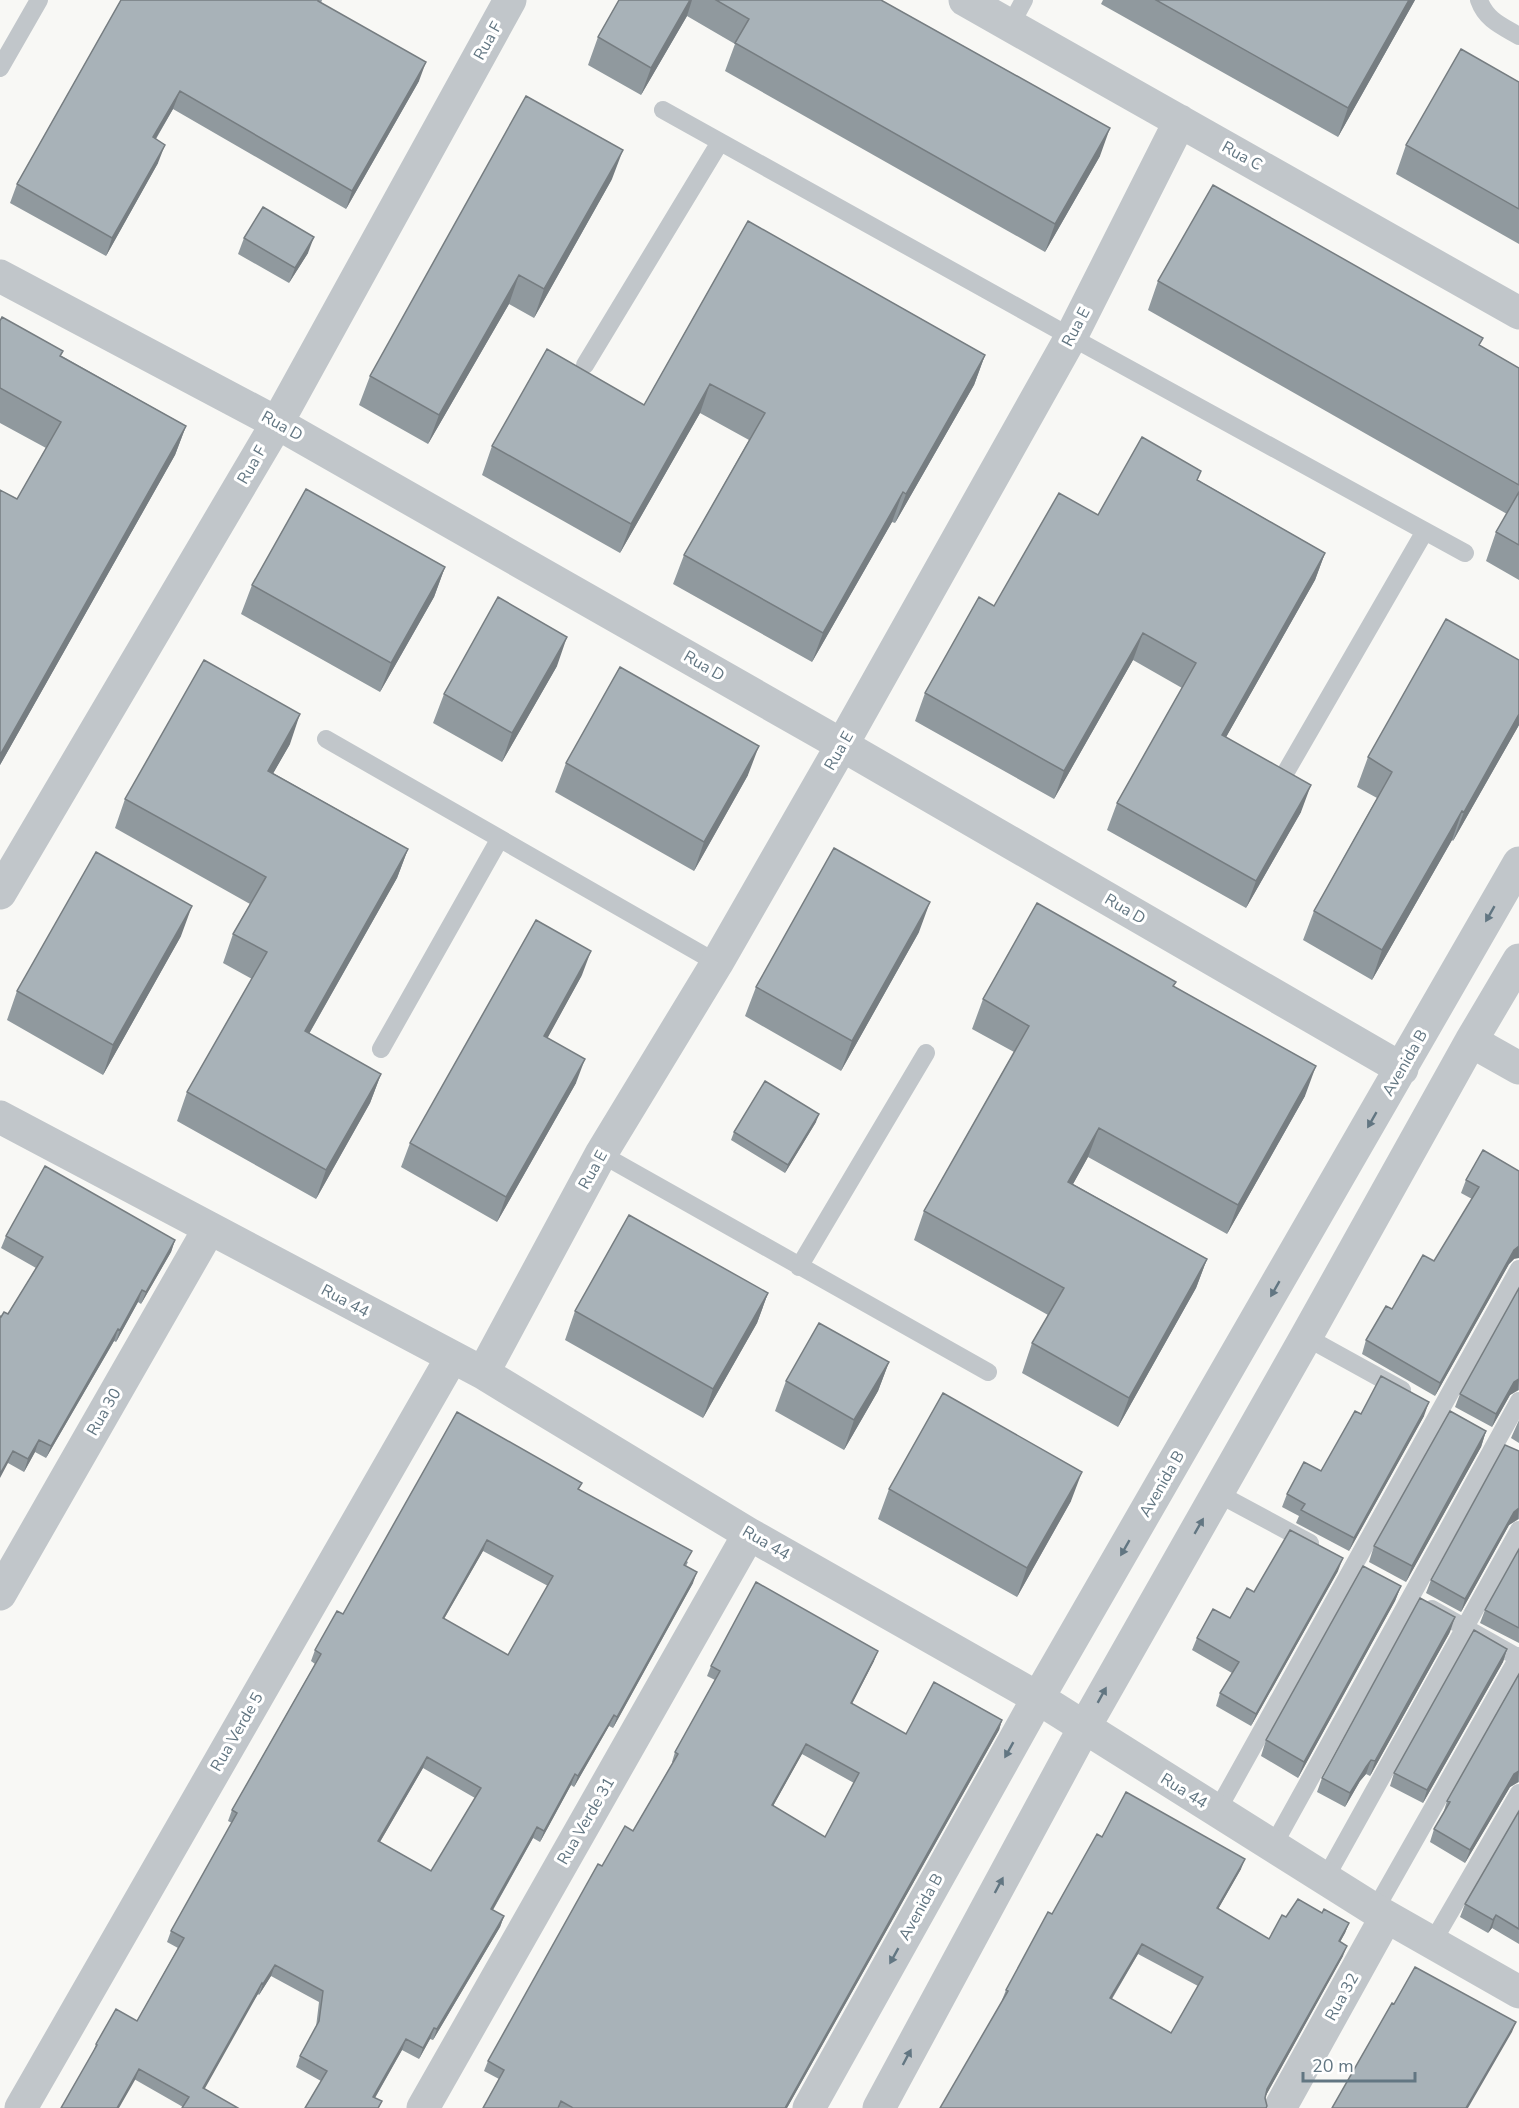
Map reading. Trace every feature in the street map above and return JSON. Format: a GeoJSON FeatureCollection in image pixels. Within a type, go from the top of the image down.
{"type":"FeatureCollection","features":[{"type":"Feature","properties":{"kind":"street","name":"Rua F"},"geometry":{"type":"LineString","coordinates":[[0,893],[277,423],[510,0]]}},
{"type":"Feature","properties":{"kind":"street","name":"Rua C"},"geometry":{"type":"LineString","coordinates":[[964,0],[1017,13],[1180,121],[1519,313]]}},
{"type":"Feature","properties":{"kind":"street","name":"Rua E"},"geometry":{"type":"LineString","coordinates":[[483,1373],[602,1154],[717,963],[1071,337],[1180,121]]}},
{"type":"Feature","properties":{"kind":"street","name":"Rua D"},"geometry":{"type":"LineString","coordinates":[[0,276],[277,423],[842,745],[1402,1069]]}},
{"type":"Feature","properties":{"kind":"street","name":"Avenida B"},"geometry":{"type":"LineString","coordinates":[[809,2108],[1038,1698],[1519,863]]}},
{"type":"Feature","properties":{"kind":"street"},"geometry":{"type":"LineString","coordinates":[[879,2108],[1084,1728],[1471,1041],[1519,960]]}},
{"type":"Feature","properties":{"kind":"street"},"geometry":{"type":"LineString","coordinates":[[1471,1041],[1519,1068]]}},
{"type":"Feature","properties":{"kind":"street","name":"Rua 44"},"geometry":{"type":"LineString","coordinates":[[0,1117],[483,1373],[749,1534],[1038,1698],[1381,1914],[1519,1992]]}},
{"type":"Feature","properties":{"kind":"street","name":"Rua 30"},"geometry":{"type":"LineString","coordinates":[[0,1594],[209,1229]]}},
{"type":"Feature","properties":{"kind":"street","name":"Rua Verde 5"},"geometry":{"type":"LineString","coordinates":[[21,2108],[452,1357]]}},
{"type":"Feature","properties":{"kind":"street","name":"Rua Verde 31"},"geometry":{"type":"LineString","coordinates":[[423,2108],[749,1534]]}},
{"type":"Feature","properties":{"kind":"street","name":"Rua 32"},"geometry":{"type":"LineString","coordinates":[[1280,2108],[1381,1914]]}},
{"type":"Feature","properties":{"kind":"lane"},"geometry":{"type":"LineString","coordinates":[[0,68],[39,0]]}},
{"type":"Feature","properties":{"kind":"lane"},"geometry":{"type":"LineString","coordinates":[[1479,0],[1482,9],[1491,20],[1519,36]]}},
{"type":"Feature","properties":{"kind":"lane"},"geometry":{"type":"LineString","coordinates":[[663,110],[1465,553]]}},
{"type":"Feature","properties":{"kind":"lane"},"geometry":{"type":"LineString","coordinates":[[585,365],[720,142]]}},
{"type":"Feature","properties":{"kind":"lane"},"geometry":{"type":"LineString","coordinates":[[1287,770],[1425,531]]}},
{"type":"Feature","properties":{"kind":"lane"},"geometry":{"type":"LineString","coordinates":[[326,739],[717,963]]}},
{"type":"Feature","properties":{"kind":"lane"},"geometry":{"type":"LineString","coordinates":[[381,1049],[499,840]]}},
{"type":"Feature","properties":{"kind":"lane"},"geometry":{"type":"LineString","coordinates":[[799,1267],[926,1053]]}},
{"type":"Feature","properties":{"kind":"lane"},"geometry":{"type":"LineString","coordinates":[[602,1154],[988,1372]]}},
{"type":"Feature","properties":{"kind":"lane"},"geometry":{"type":"LineString","coordinates":[[1217,1811],[1429,1405],[1519,1269]]}},
{"type":"Feature","properties":{"kind":"lane"},"geometry":{"type":"LineString","coordinates":[[1306,1337],[1459,1421]]}},
{"type":"Feature","properties":{"kind":"lane"},"geometry":{"type":"LineString","coordinates":[[1273,1846],[1411,1597],[1504,1446],[1519,1401]]}},
{"type":"Feature","properties":{"kind":"lane"},"geometry":{"type":"LineString","coordinates":[[1478,1431],[1504,1446]]}},
{"type":"Feature","properties":{"kind":"lane"},"geometry":{"type":"LineString","coordinates":[[1217,1493],[1321,1549]]}},
{"type":"Feature","properties":{"kind":"lane"},"geometry":{"type":"LineString","coordinates":[[1325,1879],[1519,1530]]}},
{"type":"Feature","properties":{"kind":"lane"},"geometry":{"type":"LineString","coordinates":[[1347,1563],[1372,1576]]}},
{"type":"Feature","properties":{"kind":"lane"},"geometry":{"type":"LineString","coordinates":[[1381,1914],[1519,1657],[1391,1587]]}},
{"type":"Feature","properties":{"kind":"lane"},"geometry":{"type":"LineString","coordinates":[[1432,1943],[1519,1793]]}},
{"type":"Feature","properties":{"kind":"building"},"geometry":{"type":"Polygon","coordinates":[[[121,0],[318,0],[426,62],[352,191],[180,91],[153,137],[165,145],[112,238],[17,184],[121,0]]]}},
{"type":"Feature","properties":{"kind":"building"},"geometry":{"type":"Polygon","coordinates":[[[619,0],[690,0],[651,68],[598,37],[619,0]]]}},
{"type":"Feature","properties":{"kind":"building"},"geometry":{"type":"Polygon","coordinates":[[[716,0],[881,0],[1110,128],[1055,224],[735,43],[749,19],[716,0]]]}},
{"type":"Feature","properties":{"kind":"building"},"geometry":{"type":"Polygon","coordinates":[[[1156,0],[1409,0],[1348,108],[1156,0]]]}},
{"type":"Feature","properties":{"kind":"building"},"geometry":{"type":"Polygon","coordinates":[[[1461,49],[1519,82],[1519,209],[1406,145],[1461,49]]]}},
{"type":"Feature","properties":{"kind":"building"},"geometry":{"type":"Polygon","coordinates":[[[526,96],[623,150],[544,289],[519,275],[439,415],[370,376],[526,96]]]}},
{"type":"Feature","properties":{"kind":"building"},"geometry":{"type":"Polygon","coordinates":[[[1213,185],[1483,338],[1479,345],[1519,368],[1519,485],[1158,281],[1213,185]]]}},
{"type":"Feature","properties":{"kind":"building"},"geometry":{"type":"Polygon","coordinates":[[[263,207],[314,237],[295,268],[244,238],[263,207]]]}},
{"type":"Feature","properties":{"kind":"building"},"geometry":{"type":"Polygon","coordinates":[[[748,221],[985,355],[906,494],[903,492],[823,633],[684,555],[765,413],[710,384],[631,524],[492,446],[547,349],[644,405],[748,221]]]}},
{"type":"Feature","properties":{"kind":"building"},"geometry":{"type":"Polygon","coordinates":[[[2,317],[63,351],[60,356],[186,426],[0,755],[0,490],[17,499],[61,422],[0,388],[0,321],[2,317]]]}},
{"type":"Feature","properties":{"kind":"building"},"geometry":{"type":"Polygon","coordinates":[[[1142,437],[1201,471],[1197,480],[1325,553],[1222,735],[1311,785],[1256,881],[1117,803],[1196,663],[1143,633],[1064,771],[925,693],[979,597],[994,606],[1059,493],[1098,515],[1142,437]]]}},
{"type":"Feature","properties":{"kind":"building"},"geometry":{"type":"Polygon","coordinates":[[[306,489],[445,567],[391,663],[252,585],[306,489]]]}},
{"type":"Feature","properties":{"kind":"building"},"geometry":{"type":"Polygon","coordinates":[[[1519,492],[1519,545],[1496,532],[1519,492]]]}},
{"type":"Feature","properties":{"kind":"building"},"geometry":{"type":"Polygon","coordinates":[[[498,597],[567,637],[512,733],[444,694],[498,597]]]}},
{"type":"Feature","properties":{"kind":"building"},"geometry":{"type":"Polygon","coordinates":[[[1446,619],[1519,660],[1519,714],[1382,950],[1314,911],[1392,772],[1368,757],[1446,619]]]}},
{"type":"Feature","properties":{"kind":"building"},"geometry":{"type":"Polygon","coordinates":[[[204,660],[300,714],[268,771],[408,849],[305,1031],[381,1074],[326,1170],[187,1092],[267,952],[233,934],[266,877],[125,799],[204,660]]]}},
{"type":"Feature","properties":{"kind":"building"},"geometry":{"type":"Polygon","coordinates":[[[620,667],[759,746],[704,842],[566,763],[620,667]]]}},
{"type":"Feature","properties":{"kind":"building"},"geometry":{"type":"Polygon","coordinates":[[[834,848],[930,902],[852,1041],[756,987],[834,848]]]}},
{"type":"Feature","properties":{"kind":"building"},"geometry":{"type":"Polygon","coordinates":[[[96,852],[192,906],[113,1045],[17,991],[96,852]]]}},
{"type":"Feature","properties":{"kind":"building"},"geometry":{"type":"Polygon","coordinates":[[[1037,903],[1176,982],[1173,986],[1316,1066],[1238,1205],[1099,1128],[1068,1182],[1207,1259],[1129,1398],[1032,1343],[1064,1288],[924,1211],[1029,1026],[983,999],[1037,903]]]}},
{"type":"Feature","properties":{"kind":"building"},"geometry":{"type":"Polygon","coordinates":[[[536,920],[591,951],[544,1036],[585,1059],[506,1197],[410,1143],[536,920]]]}},
{"type":"Feature","properties":{"kind":"building"},"geometry":{"type":"Polygon","coordinates":[[[765,1081],[819,1114],[788,1165],[734,1132],[765,1081]]]}},
{"type":"Feature","properties":{"kind":"building"},"geometry":{"type":"Polygon","coordinates":[[[1483,1150],[1519,1171],[1519,1246],[1514,1250],[1440,1383],[1366,1340],[1386,1306],[1392,1309],[1423,1255],[1434,1261],[1479,1187],[1466,1180],[1483,1150]]]}},
{"type":"Feature","properties":{"kind":"building"},"geometry":{"type":"Polygon","coordinates":[[[45,1166],[175,1240],[146,1292],[142,1290],[120,1330],[118,1329],[51,1446],[39,1440],[28,1459],[13,1451],[0,1474],[0,1316],[4,1312],[8,1314],[43,1257],[6,1236],[45,1166]]]}},
{"type":"Feature","properties":{"kind":"building"},"geometry":{"type":"Polygon","coordinates":[[[629,1215],[768,1293],[713,1389],[575,1311],[629,1215]]]}},
{"type":"Feature","properties":{"kind":"building"},"geometry":{"type":"Polygon","coordinates":[[[1519,1288],[1519,1379],[1514,1382],[1496,1414],[1460,1394],[1519,1288]]]}},
{"type":"Feature","properties":{"kind":"building"},"geometry":{"type":"Polygon","coordinates":[[[819,1323],[889,1362],[854,1420],[786,1381],[819,1323]]]}},
{"type":"Feature","properties":{"kind":"building"},"geometry":{"type":"Polygon","coordinates":[[[1381,1376],[1429,1402],[1354,1538],[1301,1510],[1305,1504],[1287,1494],[1304,1462],[1321,1471],[1355,1411],[1361,1414],[1381,1376]]]}},
{"type":"Feature","properties":{"kind":"building"},"geometry":{"type":"Polygon","coordinates":[[[943,1393],[1082,1472],[1027,1568],[889,1489],[943,1393]]]}},
{"type":"Feature","properties":{"kind":"building"},"geometry":{"type":"Polygon","coordinates":[[[1450,1411],[1486,1431],[1412,1566],[1374,1546],[1450,1411]]]}},
{"type":"Feature","properties":{"kind":"building"},"geometry":{"type":"Polygon","coordinates":[[[457,1412],[582,1483],[578,1489],[692,1551],[684,1565],[697,1572],[617,1717],[614,1715],[578,1776],[575,1774],[544,1831],[537,1827],[491,1909],[504,1916],[437,2029],[434,2028],[423,2048],[406,2039],[373,2097],[382,2101],[378,2108],[305,2108],[327,2071],[300,2056],[319,2021],[323,1991],[275,1965],[262,1983],[203,2088],[238,2108],[182,2108],[189,2097],[139,2069],[117,2108],[61,2108],[116,2009],[137,2021],[184,1938],[171,1931],[237,1813],[232,1810],[321,1654],[315,1650],[337,1611],[343,1614],[457,1412]],[[487,1540],[443,1618],[508,1655],[553,1576],[487,1540]],[[427,1757],[378,1841],[431,1871],[481,1788],[427,1757]]]}},
{"type":"Feature","properties":{"kind":"building"},"geometry":{"type":"Polygon","coordinates":[[[1505,1445],[1519,1451],[1519,1508],[1514,1512],[1465,1599],[1431,1580],[1505,1445]]]}},
{"type":"Feature","properties":{"kind":"building"},"geometry":{"type":"Polygon","coordinates":[[[1290,1530],[1343,1558],[1256,1714],[1220,1693],[1239,1662],[1197,1638],[1213,1609],[1230,1618],[1247,1588],[1254,1592],[1290,1530]]]}},
{"type":"Feature","properties":{"kind":"building"},"geometry":{"type":"Polygon","coordinates":[[[1519,1549],[1519,1628],[1485,1610],[1519,1549]]]}},
{"type":"Feature","properties":{"kind":"building"},"geometry":{"type":"Polygon","coordinates":[[[1363,1566],[1401,1586],[1304,1762],[1266,1740],[1363,1566]]]}},
{"type":"Feature","properties":{"kind":"building"},"geometry":{"type":"Polygon","coordinates":[[[756,1582],[878,1651],[851,1703],[906,1734],[934,1682],[1002,1720],[785,2108],[573,2108],[561,2101],[558,2108],[483,2108],[504,2070],[488,2061],[598,1864],[602,1866],[625,1826],[633,1831],[678,1754],[675,1752],[720,1671],[711,1666],[756,1582]],[[806,1744],[772,1805],[825,1837],[859,1773],[806,1744]]]}},
{"type":"Feature","properties":{"kind":"building"},"geometry":{"type":"Polygon","coordinates":[[[1420,1598],[1455,1617],[1375,1761],[1371,1760],[1350,1793],[1322,1778],[1420,1598]]]}},
{"type":"Feature","properties":{"kind":"building"},"geometry":{"type":"Polygon","coordinates":[[[1474,1630],[1507,1649],[1427,1790],[1394,1773],[1474,1630]]]}},
{"type":"Feature","properties":{"kind":"building"},"geometry":{"type":"Polygon","coordinates":[[[1519,1674],[1519,1771],[1514,1774],[1470,1850],[1434,1829],[1450,1802],[1447,1801],[1519,1674]]]}},
{"type":"Feature","properties":{"kind":"building"},"geometry":{"type":"Polygon","coordinates":[[[1126,1792],[1245,1859],[1217,1908],[1269,1939],[1282,1915],[1286,1917],[1298,1899],[1322,1913],[1324,1909],[1349,1923],[1339,1941],[1347,1946],[1267,2089],[1266,2108],[940,2108],[1008,1991],[1006,1990],[1048,1912],[1052,1914],[1097,1834],[1102,1837],[1126,1792]],[[1142,1944],[1110,1998],[1171,2033],[1203,1977],[1142,1944]]]}},
{"type":"Feature","properties":{"kind":"building"},"geometry":{"type":"Polygon","coordinates":[[[1519,1811],[1519,1929],[1496,1915],[1493,1920],[1465,1904],[1519,1811]]]}},
{"type":"Feature","properties":{"kind":"building"},"geometry":{"type":"Polygon","coordinates":[[[1415,1967],[1516,2022],[1466,2108],[1332,2108],[1392,2003],[1394,2004],[1415,1967]]]}}]}
